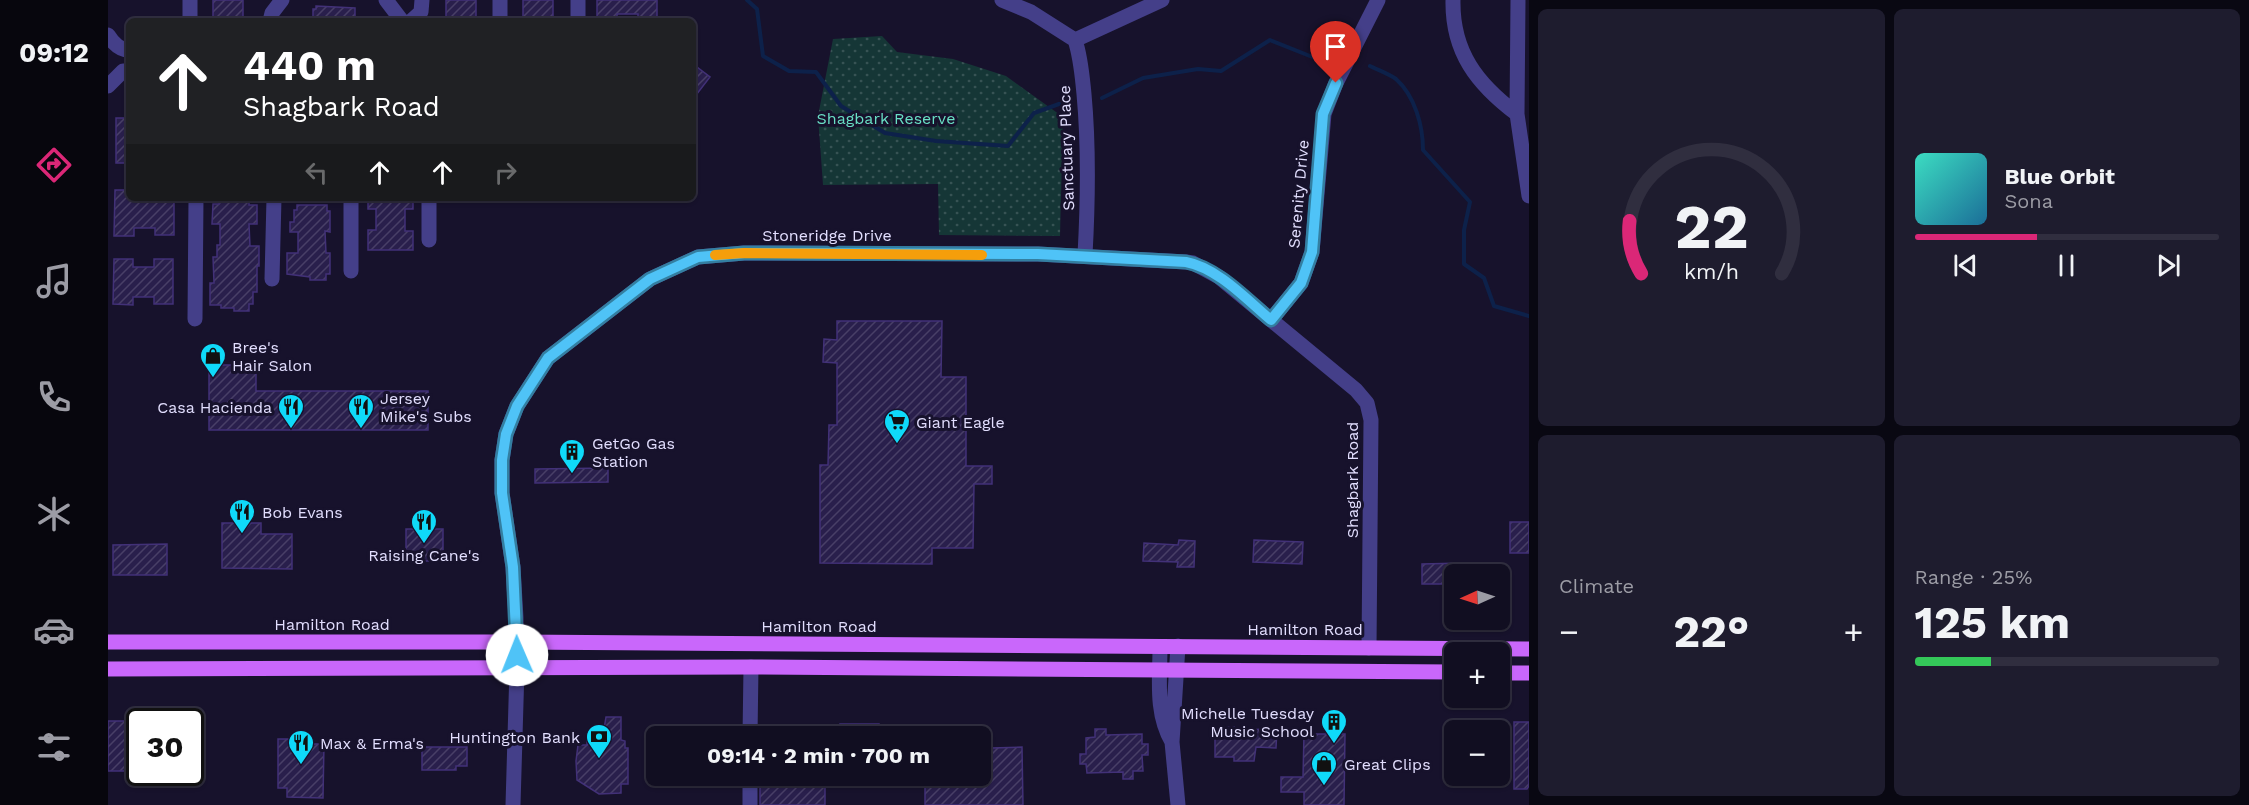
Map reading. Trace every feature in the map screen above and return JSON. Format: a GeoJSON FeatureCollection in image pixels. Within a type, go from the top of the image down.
{"type":"FeatureCollection","features":[{"type":"Feature","properties":{"kind":"main road","name":"Hamilton Road"},"geometry":{"type":"LineString","coordinates":[[108,642],[517,642],[1529,649]]}},
{"type":"Feature","properties":{"kind":"main road"},"geometry":{"type":"LineString","coordinates":[[108,669],[751,667],[1444,672]]}},
{"type":"Feature","properties":{"kind":"main road"},"geometry":{"type":"LineString","coordinates":[[1510,673],[1529,673]]}},
{"type":"Feature","properties":{"kind":"street"},"geometry":{"type":"LineString","coordinates":[[190,0],[190,18]]}},
{"type":"Feature","properties":{"kind":"street"},"geometry":{"type":"LineString","coordinates":[[271,18],[282,0]]}},
{"type":"Feature","properties":{"kind":"street"},"geometry":{"type":"LineString","coordinates":[[386,0],[400,18]]}},
{"type":"Feature","properties":{"kind":"street"},"geometry":{"type":"LineString","coordinates":[[414,18],[421,12],[422,0]]}},
{"type":"Feature","properties":{"kind":"street"},"geometry":{"type":"LineString","coordinates":[[500,0],[500,18]]}},
{"type":"Feature","properties":{"kind":"street"},"geometry":{"type":"LineString","coordinates":[[578,0],[578,18]]}},
{"type":"Feature","properties":{"kind":"street"},"geometry":{"type":"LineString","coordinates":[[1002,0],[1031,12],[1075,40],[1162,0]]}},
{"type":"Feature","properties":{"kind":"street","name":"Serenity Drive"},"geometry":{"type":"LineString","coordinates":[[1271,320],[1301,283],[1312,252],[1323,114],[1378,0]]}},
{"type":"Feature","properties":{"kind":"street"},"geometry":{"type":"LineString","coordinates":[[1453,0],[1452,20],[1456,38],[1470,65],[1492,95],[1517,114]]}},
{"type":"Feature","properties":{"kind":"street"},"geometry":{"type":"LineString","coordinates":[[1518,0],[1517,114],[1529,196]]}},
{"type":"Feature","properties":{"kind":"street"},"geometry":{"type":"LineString","coordinates":[[108,35],[111,40],[126,50],[126,71],[108,86]]}},
{"type":"Feature","properties":{"kind":"street","name":"Sanctuary Place"},"geometry":{"type":"LineString","coordinates":[[1075,40],[1080,55],[1086,117],[1088,188],[1085,255]]}},
{"type":"Feature","properties":{"kind":"street"},"geometry":{"type":"LineString","coordinates":[[195,319],[196,201]]}},
{"type":"Feature","properties":{"kind":"street"},"geometry":{"type":"LineString","coordinates":[[272,279],[274,201]]}},
{"type":"Feature","properties":{"kind":"street"},"geometry":{"type":"LineString","coordinates":[[351,201],[351,271]]}},
{"type":"Feature","properties":{"kind":"street"},"geometry":{"type":"LineString","coordinates":[[429,201],[429,240]]}},
{"type":"Feature","properties":{"kind":"street","name":"Stoneridge Drive"},"geometry":{"type":"LineString","coordinates":[[513,805],[517,642],[513,567],[502,493],[502,460],[506,434],[517,406],[548,358],[650,279],[698,257],[744,253],[1038,254]]}},
{"type":"Feature","properties":{"kind":"street","name":"Shagbark Road"},"geometry":{"type":"LineString","coordinates":[[1038,254],[1193,263],[1219,277],[1356,390],[1367,403],[1371,420],[1369,648]]}},
{"type":"Feature","properties":{"kind":"street"},"geometry":{"type":"LineString","coordinates":[[1178,646],[1172,742],[1178,805]]}},
{"type":"Feature","properties":{"kind":"street"},"geometry":{"type":"LineString","coordinates":[[1160,647],[1160,717],[1172,742]]}},
{"type":"Feature","properties":{"kind":"street"},"geometry":{"type":"LineString","coordinates":[[750,726],[751,667]]}},
{"type":"Feature","properties":{"kind":"street"},"geometry":{"type":"LineString","coordinates":[[750,786],[750,805]]}},
{"type":"Feature","properties":{"kind":"green space","name":"Shagbark Reserve"},"geometry":{"type":"Polygon","coordinates":[[[882,36],[897,52],[953,59],[1006,76],[1063,117],[1060,236],[939,235],[938,184],[823,185],[818,116],[833,39],[882,36]]]}},
{"type":"Feature","properties":{"kind":"building"},"geometry":{"type":"Polygon","coordinates":[[[213,0],[243,0],[243,18],[213,18],[213,0]]]}},
{"type":"Feature","properties":{"kind":"building"},"geometry":{"type":"Polygon","coordinates":[[[446,0],[476,0],[476,18],[446,18],[446,0]]]}},
{"type":"Feature","properties":{"kind":"building"},"geometry":{"type":"Polygon","coordinates":[[[523,0],[553,0],[553,18],[523,18],[523,0]]]}},
{"type":"Feature","properties":{"kind":"building"},"geometry":{"type":"Polygon","coordinates":[[[597,0],[657,0],[657,18],[638,18],[638,14],[617,14],[617,18],[597,18],[597,0]]]}},
{"type":"Feature","properties":{"kind":"building"},"geometry":{"type":"Polygon","coordinates":[[[316,6],[355,8],[355,18],[313,18],[313,9],[316,9],[316,6]]]}},
{"type":"Feature","properties":{"kind":"building"},"geometry":{"type":"Polygon","coordinates":[[[696,66],[710,77],[696,95],[696,66]]]}},
{"type":"Feature","properties":{"kind":"building"},"geometry":{"type":"Polygon","coordinates":[[[116,118],[126,118],[126,163],[116,163],[116,118]]]}},
{"type":"Feature","properties":{"kind":"building"},"geometry":{"type":"Polygon","coordinates":[[[115,190],[126,190],[126,201],[174,201],[174,235],[155,235],[155,228],[134,228],[134,236],[114,236],[115,190]]]}},
{"type":"Feature","properties":{"kind":"building"},"geometry":{"type":"Polygon","coordinates":[[[220,201],[249,201],[249,205],[257,205],[257,224],[249,224],[250,246],[259,246],[259,266],[257,266],[257,292],[253,292],[253,304],[249,304],[249,311],[234,311],[234,308],[210,305],[210,283],[214,283],[213,257],[217,257],[217,245],[220,245],[220,224],[212,224],[213,204],[219,204],[220,201]]]}},
{"type":"Feature","properties":{"kind":"building"},"geometry":{"type":"Polygon","coordinates":[[[368,201],[413,201],[413,209],[405,209],[405,231],[413,231],[413,250],[368,250],[368,230],[376,230],[376,209],[368,209],[368,201]]]}},
{"type":"Feature","properties":{"kind":"building"},"geometry":{"type":"Polygon","coordinates":[[[297,205],[327,205],[327,211],[330,211],[330,232],[325,231],[326,253],[330,253],[330,274],[326,274],[326,280],[310,280],[310,277],[287,274],[287,253],[298,253],[298,232],[290,232],[290,222],[294,222],[294,210],[297,210],[297,205]]]}},
{"type":"Feature","properties":{"kind":"building"},"geometry":{"type":"Polygon","coordinates":[[[114,259],[133,259],[133,267],[154,267],[154,259],[173,259],[173,304],[154,304],[154,297],[133,297],[133,305],[113,304],[114,259]]]}},
{"type":"Feature","properties":{"kind":"building","name":"Giant Eagle"},"geometry":{"type":"Polygon","coordinates":[[[837,321],[942,321],[941,377],[966,377],[966,466],[992,466],[992,484],[974,484],[973,548],[932,548],[932,564],[820,563],[820,465],[828,465],[829,425],[837,425],[837,363],[823,362],[824,339],[837,340],[837,321]]]}},
{"type":"Feature","properties":{"kind":"building"},"geometry":{"type":"Polygon","coordinates":[[[209,365],[256,365],[256,391],[428,391],[428,430],[209,430],[209,365]]]}},
{"type":"Feature","properties":{"kind":"building","name":"GetGo Gas Station"},"geometry":{"type":"Polygon","coordinates":[[[608,468],[608,482],[535,483],[535,469],[608,468]]]}},
{"type":"Feature","properties":{"kind":"building"},"geometry":{"type":"Polygon","coordinates":[[[1510,522],[1529,522],[1529,553],[1510,553],[1510,522]]]}},
{"type":"Feature","properties":{"kind":"building"},"geometry":{"type":"Polygon","coordinates":[[[222,523],[261,523],[261,534],[292,534],[292,569],[222,568],[222,523]]]}},
{"type":"Feature","properties":{"kind":"building","name":"Raising Cane's"},"geometry":{"type":"Polygon","coordinates":[[[406,529],[443,529],[443,561],[406,561],[406,529]]]}},
{"type":"Feature","properties":{"kind":"building"},"geometry":{"type":"Polygon","coordinates":[[[1179,540],[1195,541],[1194,567],[1177,567],[1178,562],[1143,561],[1144,543],[1178,545],[1179,540]]]}},
{"type":"Feature","properties":{"kind":"building"},"geometry":{"type":"Polygon","coordinates":[[[1254,540],[1303,542],[1302,564],[1253,562],[1254,540]]]}},
{"type":"Feature","properties":{"kind":"building"},"geometry":{"type":"Polygon","coordinates":[[[167,544],[167,575],[113,575],[113,545],[167,544]]]}},
{"type":"Feature","properties":{"kind":"building"},"geometry":{"type":"Polygon","coordinates":[[[1463,563],[1444,564],[1444,584],[1422,584],[1422,564],[1463,563]]]}},
{"type":"Feature","properties":{"kind":"building"},"geometry":{"type":"Polygon","coordinates":[[[606,717],[621,717],[621,740],[625,741],[625,748],[628,748],[628,784],[621,784],[621,793],[599,794],[577,780],[578,745],[587,745],[587,741],[602,741],[606,717]]]}},
{"type":"Feature","properties":{"kind":"building"},"geometry":{"type":"Polygon","coordinates":[[[108,721],[126,721],[126,771],[108,771],[108,721]]]}},
{"type":"Feature","properties":{"kind":"building"},"geometry":{"type":"Polygon","coordinates":[[[1514,722],[1529,722],[1529,786],[1527,789],[1514,789],[1514,722]]]}},
{"type":"Feature","properties":{"kind":"building"},"geometry":{"type":"Polygon","coordinates":[[[840,724],[879,724],[879,726],[840,726],[840,724]]]}},
{"type":"Feature","properties":{"kind":"building"},"geometry":{"type":"Polygon","coordinates":[[[1234,727],[1234,730],[1277,729],[1276,748],[1256,747],[1254,761],[1234,761],[1234,757],[1215,757],[1215,728],[1234,727]]]}},
{"type":"Feature","properties":{"kind":"building"},"geometry":{"type":"Polygon","coordinates":[[[1095,729],[1106,729],[1106,735],[1142,734],[1142,744],[1148,744],[1148,755],[1142,755],[1143,771],[1133,771],[1133,779],[1123,779],[1123,772],[1087,773],[1086,764],[1080,764],[1080,754],[1086,754],[1086,738],[1095,737],[1095,729]]]}},
{"type":"Feature","properties":{"kind":"building"},"geometry":{"type":"Polygon","coordinates":[[[1304,734],[1345,734],[1344,805],[1304,805],[1304,792],[1281,792],[1281,777],[1303,777],[1304,734]]]}},
{"type":"Feature","properties":{"kind":"building","name":"Max & Erma's"},"geometry":{"type":"Polygon","coordinates":[[[278,739],[290,739],[291,744],[324,744],[323,798],[287,797],[287,788],[278,788],[278,739]]]}},
{"type":"Feature","properties":{"kind":"building"},"geometry":{"type":"Polygon","coordinates":[[[422,747],[467,747],[467,766],[456,766],[456,770],[422,770],[422,747]]]}},
{"type":"Feature","properties":{"kind":"building"},"geometry":{"type":"Polygon","coordinates":[[[1022,747],[1023,805],[925,805],[925,786],[991,786],[992,748],[1022,747]]]}},
{"type":"Feature","properties":{"kind":"building"},"geometry":{"type":"Polygon","coordinates":[[[760,786],[825,786],[825,805],[760,805],[760,786]]]}},
{"type":"Feature","properties":{"kind":"waterway"},"geometry":{"type":"LineString","coordinates":[[747,0],[757,9],[763,56],[789,71],[816,72],[841,106],[885,133],[936,141],[1008,146],[1034,113],[1071,102]]}},
{"type":"Feature","properties":{"kind":"waterway"},"geometry":{"type":"LineString","coordinates":[[1102,98],[1143,78],[1198,69],[1221,71],[1270,40],[1320,60]]}},
{"type":"Feature","properties":{"kind":"waterway"},"geometry":{"type":"LineString","coordinates":[[1370,66],[1393,77],[1403,86],[1417,112],[1423,150],[1470,202],[1464,230],[1464,264],[1484,278],[1494,306],[1529,316]]}},
{"type":"Feature","properties":{"kind":"slow traffic"},"geometry":{"type":"LineString","coordinates":[[715,255],[744,253],[982,255]]}},
{"type":"Feature","properties":{"kind":"place","name":"Bree's Hair Salon"},"geometry":{"type":"Point","coordinates":[213,379]}},
{"type":"Feature","properties":{"kind":"place","name":"Casa Hacienda"},"geometry":{"type":"Point","coordinates":[291,430]}},
{"type":"Feature","properties":{"kind":"place","name":"Jersey Mike's Subs"},"geometry":{"type":"Point","coordinates":[361,430]}},
{"type":"Feature","properties":{"kind":"place","name":"Giant Eagle"},"geometry":{"type":"Point","coordinates":[897,445]}},
{"type":"Feature","properties":{"kind":"place","name":"GetGo Gas Station"},"geometry":{"type":"Point","coordinates":[572,475]}},
{"type":"Feature","properties":{"kind":"place","name":"Bob Evans"},"geometry":{"type":"Point","coordinates":[242,535]}},
{"type":"Feature","properties":{"kind":"place","name":"Raising Cane's"},"geometry":{"type":"Point","coordinates":[424,545]}},
{"type":"Feature","properties":{"kind":"place","name":"Michelle Tuesday Music School"},"geometry":{"type":"Point","coordinates":[1334,745]}},
{"type":"Feature","properties":{"kind":"place","name":"Huntington Bank"},"geometry":{"type":"Point","coordinates":[599,760]}},
{"type":"Feature","properties":{"kind":"place","name":"Max & Erma's"},"geometry":{"type":"Point","coordinates":[301,766]}},
{"type":"Feature","properties":{"kind":"place","name":"Great Clips"},"geometry":{"type":"Point","coordinates":[1324,787]}},
{"type":"Feature","properties":{"kind":"route"},"geometry":{"type":"LineString","coordinates":[[517,655],[513,567],[502,493],[502,460],[506,434],[517,406],[548,358],[650,279],[698,257],[744,253],[1085,255],[1193,263],[1219,277],[1271,320],[1301,283],[1312,252],[1323,114],[1336,83]]}}]}
